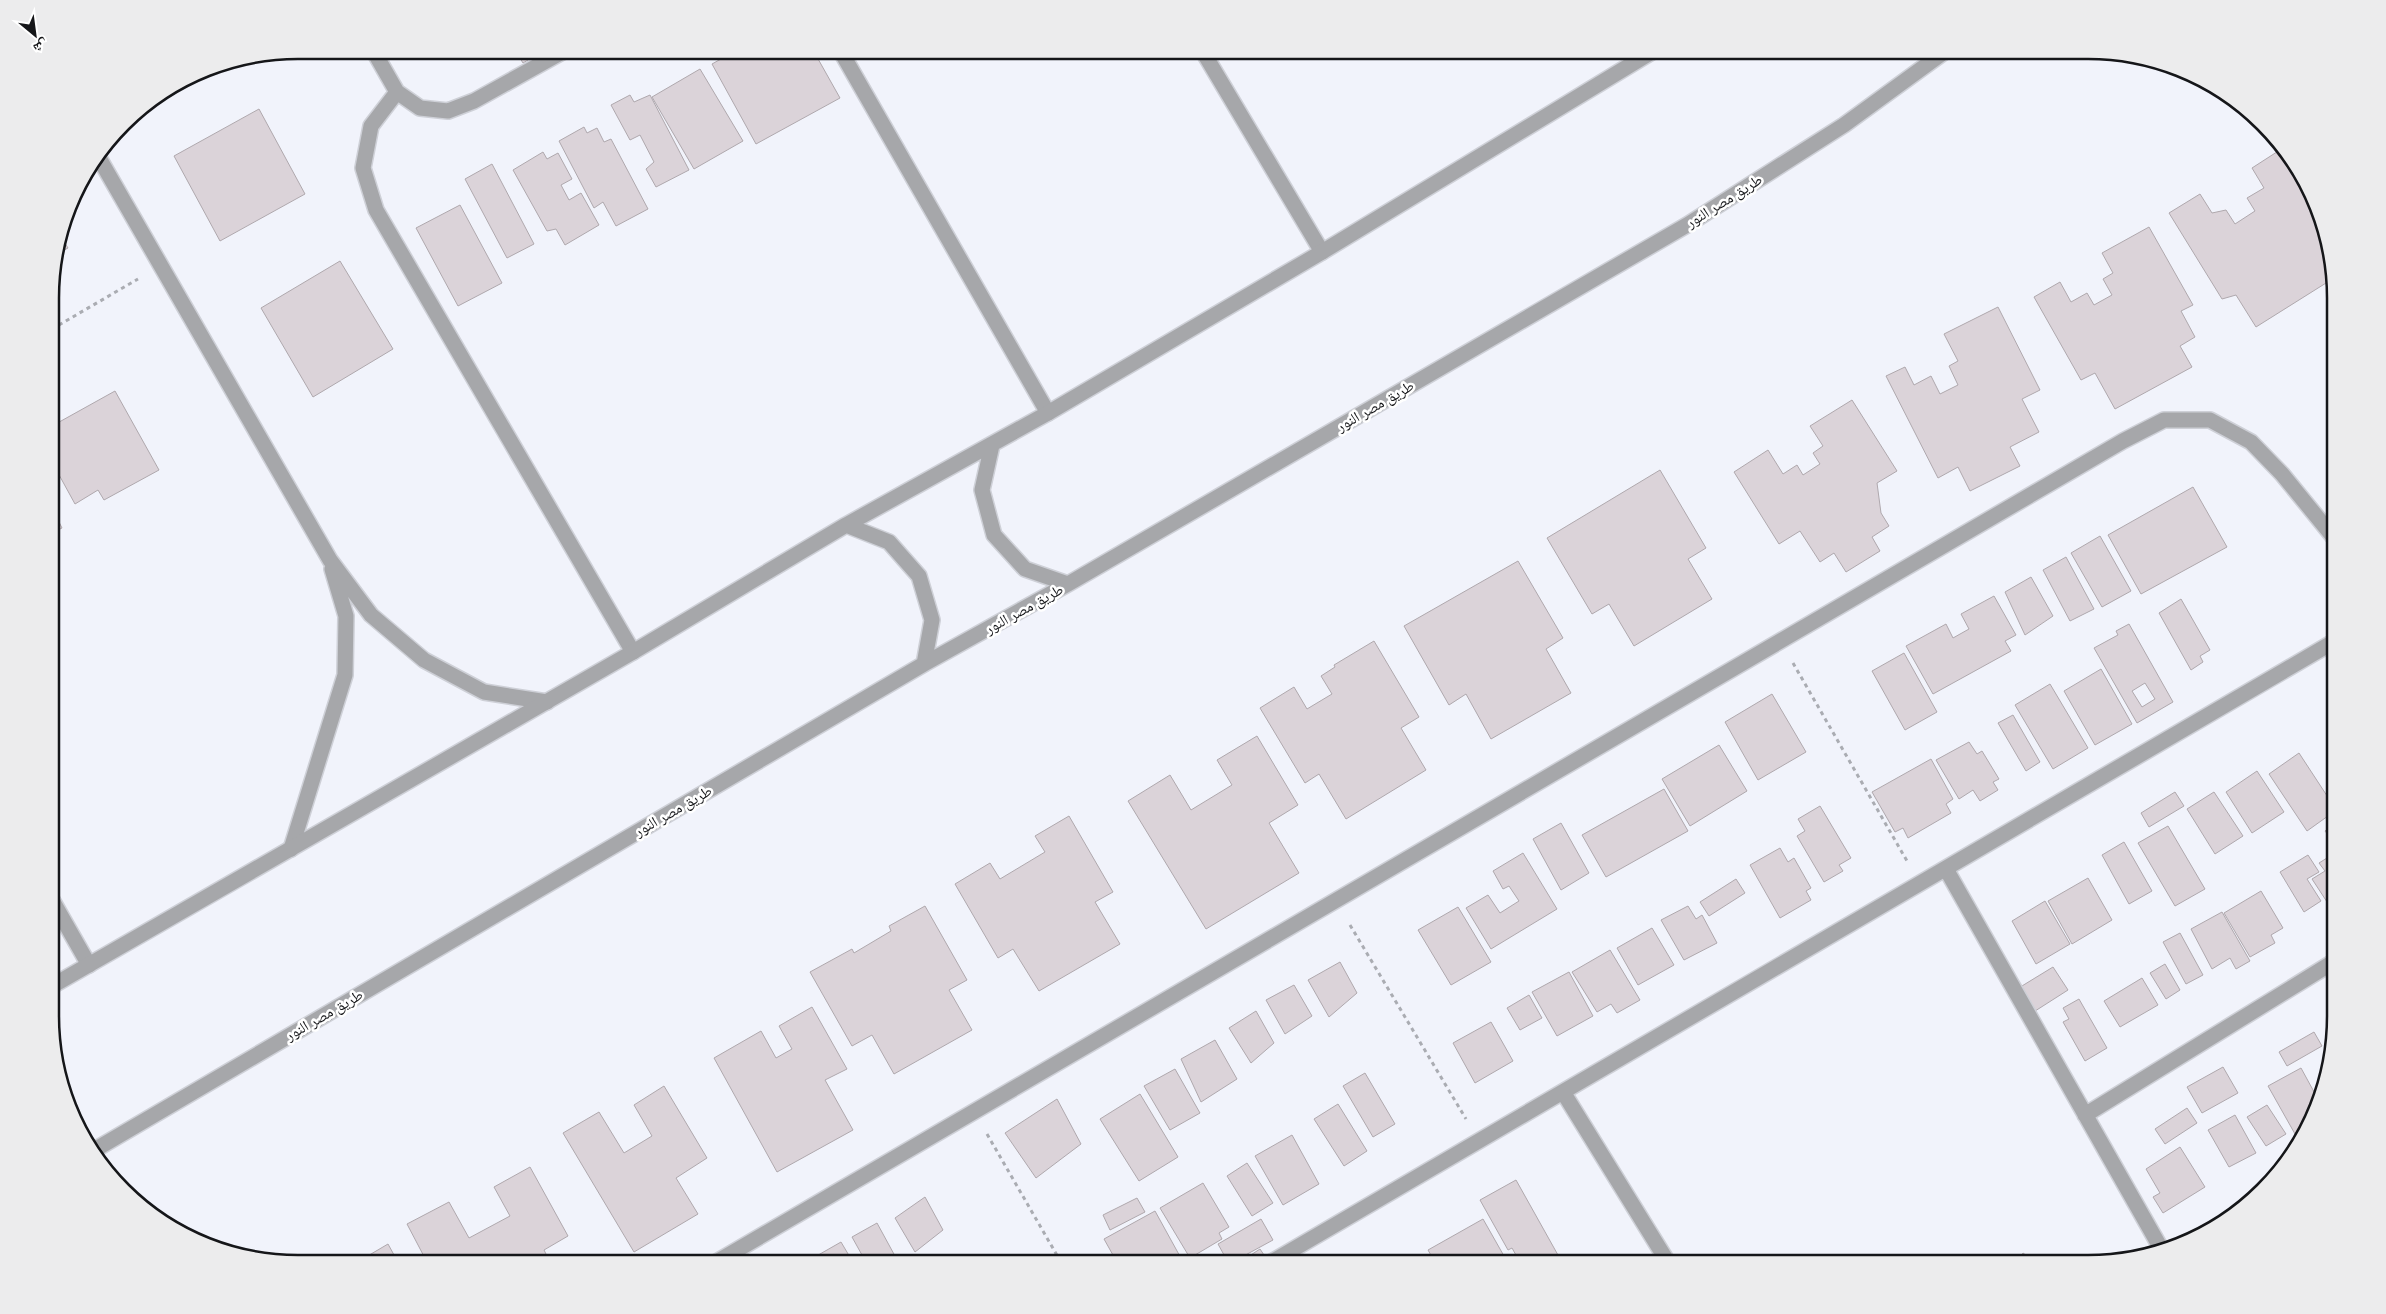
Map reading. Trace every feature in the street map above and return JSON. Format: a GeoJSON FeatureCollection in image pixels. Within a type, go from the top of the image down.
{"type":"FeatureCollection","features":[{"type":"Feature","properties":{"kind":"street"},"geometry":{"type":"LineString","coordinates":[[378,59],[397,92],[420,108],[448,111],[474,101],[550,59]]}},
{"type":"Feature","properties":{"kind":"street"},"geometry":{"type":"LineString","coordinates":[[845,59],[1048,413]]}},
{"type":"Feature","properties":{"kind":"street"},"geometry":{"type":"LineString","coordinates":[[1207,59],[1322,252]]}},
{"type":"Feature","properties":{"kind":"street"},"geometry":{"type":"LineString","coordinates":[[59,982],[547,702],[846,526],[1048,413],[1322,252],[1640,59]]}},
{"type":"Feature","properties":{"kind":"street","name":"طريق مصر النور"},"geometry":{"type":"LineString","coordinates":[[98,1148],[924,664],[1068,584],[1688,225],[1844,125],[1935,59]]}},
{"type":"Feature","properties":{"kind":"street"},"geometry":{"type":"LineString","coordinates":[[397,92],[370,126],[363,168],[376,210],[633,652]]}},
{"type":"Feature","properties":{"kind":"street"},"geometry":{"type":"LineString","coordinates":[[101,163],[330,560],[371,615],[424,660],[484,692],[547,702]]}},
{"type":"Feature","properties":{"kind":"street"},"geometry":{"type":"LineString","coordinates":[[728,1255],[2123,441],[2164,420],[2210,420],[2251,442],[2282,474],[2327,528]]}},
{"type":"Feature","properties":{"kind":"street"},"geometry":{"type":"LineString","coordinates":[[992,445],[982,490],[994,535],[1025,569],[1068,584]]}},
{"type":"Feature","properties":{"kind":"street"},"geometry":{"type":"LineString","coordinates":[[846,526],[889,542],[919,576],[932,620],[924,664]]}},
{"type":"Feature","properties":{"kind":"street"},"geometry":{"type":"LineString","coordinates":[[291,849],[345,675],[346,616],[330,560]]}},
{"type":"Feature","properties":{"kind":"street"},"geometry":{"type":"LineString","coordinates":[[1283,1255],[2327,646]]}},
{"type":"Feature","properties":{"kind":"street"},"geometry":{"type":"LineString","coordinates":[[1946,868],[2159,1245]]}},
{"type":"Feature","properties":{"kind":"street"},"geometry":{"type":"LineString","coordinates":[[59,912],[89,965]]}},
{"type":"Feature","properties":{"kind":"street"},"geometry":{"type":"LineString","coordinates":[[2085,1115],[2327,967]]}},
{"type":"Feature","properties":{"kind":"street"},"geometry":{"type":"LineString","coordinates":[[1563,1092],[1663,1255]]}},
{"type":"Feature","properties":{"kind":"path"},"geometry":{"type":"LineString","coordinates":[[59,325],[160,266]]}},
{"type":"Feature","properties":{"kind":"path"},"geometry":{"type":"LineString","coordinates":[[1781,642],[1920,884]]}},
{"type":"Feature","properties":{"kind":"path"},"geometry":{"type":"LineString","coordinates":[[1336,902],[1479,1140]]}},
{"type":"Feature","properties":{"kind":"path"},"geometry":{"type":"LineString","coordinates":[[974,1112],[1057,1255]]}},
{"type":"Feature","properties":{"kind":"building"},"geometry":{"type":"Polygon","coordinates":[[[521,59],[530,59],[523,63],[521,59]]]}},
{"type":"Feature","properties":{"kind":"building"},"geometry":{"type":"Polygon","coordinates":[[[721,59],[818,59],[840,98],[756,144],[712,64],[721,59]]]}},
{"type":"Feature","properties":{"kind":"building"},"geometry":{"type":"Polygon","coordinates":[[[700,69],[743,141],[694,169],[652,97],[700,69]]]}},
{"type":"Feature","properties":{"kind":"building"},"geometry":{"type":"Polygon","coordinates":[[[630,95],[634,102],[650,95],[689,170],[656,187],[646,169],[654,162],[640,135],[630,140],[611,105],[630,95]]]}},
{"type":"Feature","properties":{"kind":"building"},"geometry":{"type":"Polygon","coordinates":[[[259,109],[305,194],[220,241],[174,156],[259,109]]]}},
{"type":"Feature","properties":{"kind":"building"},"geometry":{"type":"Polygon","coordinates":[[[584,127],[587,133],[597,128],[604,142],[611,139],[648,209],[616,226],[603,202],[594,208],[559,141],[584,127]]]}},
{"type":"Feature","properties":{"kind":"building"},"geometry":{"type":"Polygon","coordinates":[[[2278,151],[2287,165],[2303,192],[2315,221],[2323,251],[2327,282],[2256,327],[2236,295],[2222,299],[2169,213],[2200,194],[2212,213],[2226,210],[2235,224],[2255,211],[2247,198],[2264,188],[2252,168],[2278,151]]]}},
{"type":"Feature","properties":{"kind":"building"},"geometry":{"type":"Polygon","coordinates":[[[543,152],[547,159],[558,153],[572,179],[561,185],[569,200],[581,193],[599,225],[565,245],[556,229],[547,231],[513,170],[543,152]]]}},
{"type":"Feature","properties":{"kind":"building"},"geometry":{"type":"Polygon","coordinates":[[[492,164],[534,244],[507,258],[465,179],[492,164]]]}},
{"type":"Feature","properties":{"kind":"building"},"geometry":{"type":"Polygon","coordinates":[[[460,205],[502,283],[458,306],[416,228],[460,205]]]}},
{"type":"Feature","properties":{"kind":"building"},"geometry":{"type":"Polygon","coordinates":[[[2149,227],[2193,305],[2181,311],[2195,337],[2180,346],[2192,367],[2115,409],[2095,373],[2081,380],[2034,297],[2060,282],[2071,302],[2087,293],[2094,305],[2112,295],[2103,279],[2113,273],[2102,253],[2149,227]]]}},
{"type":"Feature","properties":{"kind":"building"},"geometry":{"type":"Polygon","coordinates":[[[340,261],[393,349],[313,397],[261,308],[340,261]]]}},
{"type":"Feature","properties":{"kind":"building"},"geometry":{"type":"Polygon","coordinates":[[[1998,307],[2040,390],[2022,399],[2039,432],[2010,447],[2020,466],[1970,491],[1958,467],[1938,478],[1886,376],[1905,367],[1914,385],[1931,376],[1940,394],[1958,385],[1949,366],[1958,361],[1944,334],[1998,307]]]}},
{"type":"Feature","properties":{"kind":"building"},"geometry":{"type":"Polygon","coordinates":[[[115,391],[159,470],[104,500],[98,490],[75,504],[59,475],[59,422],[115,391]]]}},
{"type":"Feature","properties":{"kind":"building"},"geometry":{"type":"Polygon","coordinates":[[[1852,400],[1897,471],[1877,483],[1881,513],[1889,526],[1872,537],[1880,551],[1846,572],[1834,553],[1820,562],[1800,531],[1779,544],[1734,472],[1768,450],[1783,474],[1797,465],[1803,475],[1820,464],[1813,453],[1823,446],[1810,426],[1852,400]]]}},
{"type":"Feature","properties":{"kind":"building"},"geometry":{"type":"Polygon","coordinates":[[[1660,470],[1706,548],[1688,559],[1712,599],[1634,646],[1609,604],[1592,614],[1547,538],[1660,470]]]}},
{"type":"Feature","properties":{"kind":"building"},"geometry":{"type":"Polygon","coordinates":[[[2193,487],[2227,547],[2141,594],[2108,535],[2193,487]]]}},
{"type":"Feature","properties":{"kind":"building"},"geometry":{"type":"Polygon","coordinates":[[[2100,536],[2131,591],[2102,607],[2071,553],[2100,536]]]}},
{"type":"Feature","properties":{"kind":"building"},"geometry":{"type":"Polygon","coordinates":[[[2066,557],[2094,609],[2070,621],[2043,570],[2066,557]]]}},
{"type":"Feature","properties":{"kind":"building"},"geometry":{"type":"Polygon","coordinates":[[[1518,561],[1563,638],[1546,649],[1571,693],[1491,739],[1466,694],[1449,705],[1404,626],[1518,561]]]}},
{"type":"Feature","properties":{"kind":"building"},"geometry":{"type":"Polygon","coordinates":[[[2031,577],[2053,616],[2025,635],[2005,592],[2031,577]]]}},
{"type":"Feature","properties":{"kind":"building"},"geometry":{"type":"Polygon","coordinates":[[[1994,596],[2016,635],[2005,641],[2011,651],[1933,694],[1906,646],[1946,624],[1953,638],[1969,629],[1961,614],[1994,596]]]}},
{"type":"Feature","properties":{"kind":"building"},"geometry":{"type":"Polygon","coordinates":[[[2181,599],[2210,650],[2200,656],[2203,662],[2191,670],[2159,613],[2181,599]]]}},
{"type":"Feature","properties":{"kind":"building"},"geometry":{"type":"Polygon","coordinates":[[[2129,624],[2173,702],[2137,723],[2094,648],[2118,635],[2116,631],[2129,624]],[[2145,683],[2132,691],[2142,707],[2155,699],[2145,683]]]}},
{"type":"Feature","properties":{"kind":"building"},"geometry":{"type":"Polygon","coordinates":[[[1374,641],[1419,717],[1401,728],[1426,770],[1346,819],[1319,774],[1305,783],[1260,708],[1294,687],[1307,709],[1332,694],[1321,676],[1335,667],[1334,665],[1374,641]]]}},
{"type":"Feature","properties":{"kind":"building"},"geometry":{"type":"Polygon","coordinates":[[[1904,653],[1937,712],[1905,730],[1872,671],[1904,653]]]}},
{"type":"Feature","properties":{"kind":"building"},"geometry":{"type":"Polygon","coordinates":[[[2101,669],[2132,724],[2095,745],[2064,691],[2101,669]]]}},
{"type":"Feature","properties":{"kind":"building"},"geometry":{"type":"Polygon","coordinates":[[[2050,684],[2088,748],[2053,769],[2015,705],[2050,684]]]}},
{"type":"Feature","properties":{"kind":"building"},"geometry":{"type":"Polygon","coordinates":[[[1772,694],[1806,752],[1758,780],[1725,722],[1772,694]]]}},
{"type":"Feature","properties":{"kind":"building"},"geometry":{"type":"Polygon","coordinates":[[[2013,715],[2040,762],[2026,771],[1998,723],[2013,715]]]}},
{"type":"Feature","properties":{"kind":"building"},"geometry":{"type":"Polygon","coordinates":[[[1257,736],[1298,805],[1269,823],[1299,873],[1206,929],[1128,801],[1170,775],[1191,810],[1232,785],[1217,760],[1257,736]]]}},
{"type":"Feature","properties":{"kind":"building"},"geometry":{"type":"Polygon","coordinates":[[[1969,742],[1977,754],[1982,751],[1999,779],[1993,782],[1998,790],[1980,801],[1973,790],[1959,799],[1936,760],[1969,742]]]}},
{"type":"Feature","properties":{"kind":"building"},"geometry":{"type":"Polygon","coordinates":[[[1719,745],[1747,791],[1690,826],[1662,779],[1719,745]]]}},
{"type":"Feature","properties":{"kind":"building"},"geometry":{"type":"Polygon","coordinates":[[[2299,753],[2327,796],[2327,817],[2307,831],[2269,774],[2299,753]]]}},
{"type":"Feature","properties":{"kind":"building"},"geometry":{"type":"Polygon","coordinates":[[[1931,759],[1953,799],[1946,804],[1951,813],[1908,838],[1903,828],[1895,832],[1872,792],[1931,759]]]}},
{"type":"Feature","properties":{"kind":"building"},"geometry":{"type":"Polygon","coordinates":[[[2257,771],[2284,812],[2252,833],[2226,792],[2257,771]]]}},
{"type":"Feature","properties":{"kind":"building"},"geometry":{"type":"Polygon","coordinates":[[[1664,789],[1688,831],[1606,877],[1582,835],[1664,789]]]}},
{"type":"Feature","properties":{"kind":"building"},"geometry":{"type":"Polygon","coordinates":[[[2175,792],[2184,806],[2149,827],[2141,813],[2175,792]]]}},
{"type":"Feature","properties":{"kind":"building"},"geometry":{"type":"Polygon","coordinates":[[[2214,792],[2243,836],[2215,854],[2187,809],[2214,792]]]}},
{"type":"Feature","properties":{"kind":"building"},"geometry":{"type":"Polygon","coordinates":[[[1820,806],[1851,858],[1839,865],[1843,871],[1824,882],[1797,836],[1805,831],[1798,819],[1820,806]]]}},
{"type":"Feature","properties":{"kind":"building"},"geometry":{"type":"Polygon","coordinates":[[[1069,816],[1113,892],[1095,902],[1120,944],[1039,991],[1013,949],[998,958],[955,884],[990,863],[1000,879],[1045,852],[1035,836],[1069,816]]]}},
{"type":"Feature","properties":{"kind":"building"},"geometry":{"type":"Polygon","coordinates":[[[1561,823],[1589,873],[1561,890],[1533,839],[1561,823]]]}},
{"type":"Feature","properties":{"kind":"building"},"geometry":{"type":"Polygon","coordinates":[[[2168,826],[2205,889],[2175,906],[2138,843],[2168,826]]]}},
{"type":"Feature","properties":{"kind":"building"},"geometry":{"type":"Polygon","coordinates":[[[2124,842],[2152,891],[2129,904],[2102,855],[2124,842]]]}},
{"type":"Feature","properties":{"kind":"building"},"geometry":{"type":"Polygon","coordinates":[[[1780,848],[1788,862],[1794,858],[1811,888],[1806,891],[1811,900],[1780,918],[1750,865],[1780,848]]]}},
{"type":"Feature","properties":{"kind":"building"},"geometry":{"type":"Polygon","coordinates":[[[1523,853],[1557,909],[1491,949],[1466,908],[1488,895],[1500,913],[1519,901],[1509,886],[1503,889],[1493,871],[1523,853]]]}},
{"type":"Feature","properties":{"kind":"building"},"geometry":{"type":"Polygon","coordinates":[[[2308,855],[2319,872],[2307,879],[2321,901],[2304,912],[2280,872],[2308,855]]]}},
{"type":"Feature","properties":{"kind":"building"},"geometry":{"type":"Polygon","coordinates":[[[2327,858],[2327,902],[2312,879],[2325,871],[2319,863],[2327,858]]]}},
{"type":"Feature","properties":{"kind":"building"},"geometry":{"type":"Polygon","coordinates":[[[2088,878],[2112,920],[2072,944],[2048,901],[2088,878]]]}},
{"type":"Feature","properties":{"kind":"building"},"geometry":{"type":"Polygon","coordinates":[[[1736,879],[1745,893],[1709,916],[1700,902],[1736,879]]]}},
{"type":"Feature","properties":{"kind":"building"},"geometry":{"type":"Polygon","coordinates":[[[2261,891],[2283,928],[2271,935],[2275,943],[2250,957],[2224,913],[2261,891]]]}},
{"type":"Feature","properties":{"kind":"building"},"geometry":{"type":"Polygon","coordinates":[[[2045,901],[2070,944],[2036,964],[2012,921],[2045,901]]]}},
{"type":"Feature","properties":{"kind":"building"},"geometry":{"type":"Polygon","coordinates":[[[925,906],[967,980],[949,990],[972,1030],[894,1074],[872,1035],[852,1046],[810,972],[852,949],[854,953],[891,931],[889,926],[925,906]]]}},
{"type":"Feature","properties":{"kind":"building"},"geometry":{"type":"Polygon","coordinates":[[[1688,906],[1696,919],[1702,915],[1717,943],[1684,960],[1661,920],[1688,906]]]}},
{"type":"Feature","properties":{"kind":"building"},"geometry":{"type":"Polygon","coordinates":[[[1458,907],[1491,962],[1451,985],[1418,930],[1458,907]]]}},
{"type":"Feature","properties":{"kind":"building"},"geometry":{"type":"Polygon","coordinates":[[[2222,912],[2250,961],[2236,969],[2230,958],[2212,969],[2191,929],[2222,912]]]}},
{"type":"Feature","properties":{"kind":"building"},"geometry":{"type":"Polygon","coordinates":[[[1652,928],[1674,965],[1638,985],[1617,948],[1652,928]]]}},
{"type":"Feature","properties":{"kind":"building"},"geometry":{"type":"Polygon","coordinates":[[[2180,933],[2203,975],[2186,984],[2163,942],[2180,933]]]}},
{"type":"Feature","properties":{"kind":"building"},"geometry":{"type":"Polygon","coordinates":[[[1610,950],[1640,1000],[1617,1013],[1611,1004],[1597,1012],[1572,972],[1610,950]]]}},
{"type":"Feature","properties":{"kind":"building"},"geometry":{"type":"Polygon","coordinates":[[[1340,962],[1357,993],[1329,1017],[1308,980],[1340,962]]]}},
{"type":"Feature","properties":{"kind":"building"},"geometry":{"type":"Polygon","coordinates":[[[2165,964],[2180,990],[2166,999],[2150,973],[2165,964]]]}},
{"type":"Feature","properties":{"kind":"building"},"geometry":{"type":"Polygon","coordinates":[[[2053,967],[2068,990],[2032,1013],[2017,989],[2053,967]]]}},
{"type":"Feature","properties":{"kind":"building"},"geometry":{"type":"Polygon","coordinates":[[[1569,972],[1593,1016],[1557,1036],[1532,992],[1569,972]]]}},
{"type":"Feature","properties":{"kind":"building"},"geometry":{"type":"Polygon","coordinates":[[[2142,978],[2158,1005],[2120,1027],[2104,1001],[2142,978]]]}},
{"type":"Feature","properties":{"kind":"building"},"geometry":{"type":"Polygon","coordinates":[[[1294,985],[1312,1016],[1285,1034],[1266,1000],[1294,985]]]}},
{"type":"Feature","properties":{"kind":"building"},"geometry":{"type":"Polygon","coordinates":[[[1529,995],[1542,1018],[1520,1030],[1507,1008],[1529,995]]]}},
{"type":"Feature","properties":{"kind":"building"},"geometry":{"type":"Polygon","coordinates":[[[2079,999],[2107,1048],[2085,1061],[2063,1022],[2069,1019],[2063,1008],[2079,999]]]}},
{"type":"Feature","properties":{"kind":"building"},"geometry":{"type":"Polygon","coordinates":[[[812,1007],[847,1069],[825,1080],[853,1130],[777,1172],[714,1058],[761,1031],[776,1058],[792,1049],[779,1026],[812,1007]]]}},
{"type":"Feature","properties":{"kind":"building"},"geometry":{"type":"Polygon","coordinates":[[[1256,1011],[1274,1043],[1251,1063],[1229,1028],[1256,1011]]]}},
{"type":"Feature","properties":{"kind":"building"},"geometry":{"type":"Polygon","coordinates":[[[1491,1022],[1513,1061],[1475,1083],[1453,1043],[1491,1022]]]}},
{"type":"Feature","properties":{"kind":"building"},"geometry":{"type":"Polygon","coordinates":[[[2314,1032],[2322,1046],[2287,1066],[2279,1052],[2314,1032]]]}},
{"type":"Feature","properties":{"kind":"building"},"geometry":{"type":"Polygon","coordinates":[[[1215,1040],[1237,1079],[1201,1102],[1181,1059],[1215,1040]]]}},
{"type":"Feature","properties":{"kind":"building"},"geometry":{"type":"Polygon","coordinates":[[[2223,1067],[2238,1093],[2202,1113],[2187,1087],[2223,1067]]]}},
{"type":"Feature","properties":{"kind":"building"},"geometry":{"type":"Polygon","coordinates":[[[2301,1068],[2315,1093],[2303,1122],[2295,1134],[2268,1086],[2301,1068]]]}},
{"type":"Feature","properties":{"kind":"building"},"geometry":{"type":"Polygon","coordinates":[[[1175,1069],[1200,1113],[1170,1130],[1144,1086],[1175,1069]]]}},
{"type":"Feature","properties":{"kind":"building"},"geometry":{"type":"Polygon","coordinates":[[[1365,1073],[1395,1124],[1373,1137],[1343,1086],[1365,1073]]]}},
{"type":"Feature","properties":{"kind":"building"},"geometry":{"type":"Polygon","coordinates":[[[664,1086],[707,1158],[676,1178],[698,1214],[634,1252],[563,1133],[599,1112],[624,1153],[652,1136],[634,1105],[664,1086]]]}},
{"type":"Feature","properties":{"kind":"building"},"geometry":{"type":"Polygon","coordinates":[[[1140,1094],[1178,1157],[1139,1181],[1100,1119],[1140,1094]]]}},
{"type":"Feature","properties":{"kind":"building"},"geometry":{"type":"Polygon","coordinates":[[[1057,1099],[1081,1144],[1036,1178],[1005,1133],[1057,1099]]]}},
{"type":"Feature","properties":{"kind":"building"},"geometry":{"type":"Polygon","coordinates":[[[1338,1104],[1367,1151],[1344,1166],[1314,1119],[1338,1104]]]}},
{"type":"Feature","properties":{"kind":"building"},"geometry":{"type":"Polygon","coordinates":[[[2267,1105],[2286,1134],[2266,1146],[2247,1117],[2267,1105]]]}},
{"type":"Feature","properties":{"kind":"building"},"geometry":{"type":"Polygon","coordinates":[[[2187,1108],[2197,1123],[2165,1144],[2155,1129],[2187,1108]]]}},
{"type":"Feature","properties":{"kind":"building"},"geometry":{"type":"Polygon","coordinates":[[[2235,1115],[2256,1153],[2229,1167],[2208,1130],[2235,1115]]]}},
{"type":"Feature","properties":{"kind":"building"},"geometry":{"type":"Polygon","coordinates":[[[1292,1135],[1319,1184],[1283,1205],[1255,1156],[1292,1135]]]}},
{"type":"Feature","properties":{"kind":"building"},"geometry":{"type":"Polygon","coordinates":[[[2180,1147],[2205,1187],[2163,1213],[2153,1197],[2160,1193],[2146,1169],[2180,1147]]]}},
{"type":"Feature","properties":{"kind":"building"},"geometry":{"type":"Polygon","coordinates":[[[1247,1163],[1273,1203],[1252,1216],[1227,1176],[1247,1163]]]}},
{"type":"Feature","properties":{"kind":"building"},"geometry":{"type":"Polygon","coordinates":[[[530,1167],[568,1236],[544,1250],[546,1255],[423,1255],[407,1224],[449,1202],[469,1238],[510,1216],[494,1187],[530,1167]]]}},
{"type":"Feature","properties":{"kind":"building"},"geometry":{"type":"Polygon","coordinates":[[[1516,1180],[1558,1255],[1516,1255],[1512,1248],[1508,1250],[1480,1200],[1516,1180]]]}},
{"type":"Feature","properties":{"kind":"building"},"geometry":{"type":"Polygon","coordinates":[[[1203,1183],[1229,1227],[1219,1233],[1222,1239],[1195,1255],[1188,1255],[1160,1208],[1203,1183]]]}},
{"type":"Feature","properties":{"kind":"building"},"geometry":{"type":"Polygon","coordinates":[[[925,1197],[943,1230],[915,1252],[895,1218],[925,1197]]]}},
{"type":"Feature","properties":{"kind":"building"},"geometry":{"type":"Polygon","coordinates":[[[1137,1198],[1145,1212],[1110,1230],[1103,1215],[1137,1198]]]}},
{"type":"Feature","properties":{"kind":"building"},"geometry":{"type":"Polygon","coordinates":[[[1155,1211],[1179,1255],[1113,1255],[1104,1239],[1155,1211]]]}},
{"type":"Feature","properties":{"kind":"building"},"geometry":{"type":"Polygon","coordinates":[[[1261,1219],[1273,1240],[1246,1255],[1224,1255],[1218,1244],[1261,1219]]]}},
{"type":"Feature","properties":{"kind":"building"},"geometry":{"type":"Polygon","coordinates":[[[1483,1219],[1503,1255],[1431,1255],[1428,1250],[1483,1219]]]}},
{"type":"Feature","properties":{"kind":"building"},"geometry":{"type":"Polygon","coordinates":[[[877,1223],[894,1255],[862,1255],[852,1237],[877,1223]]]}},
{"type":"Feature","properties":{"kind":"building"},"geometry":{"type":"Polygon","coordinates":[[[841,1242],[849,1255],[818,1255],[841,1242]]]}},
{"type":"Feature","properties":{"kind":"building"},"geometry":{"type":"Polygon","coordinates":[[[388,1244],[394,1255],[369,1255],[388,1244]]]}},
{"type":"Feature","properties":{"kind":"building"},"geometry":{"type":"Polygon","coordinates":[[[1260,1249],[1264,1255],[1251,1255],[1260,1249]]]}}]}
